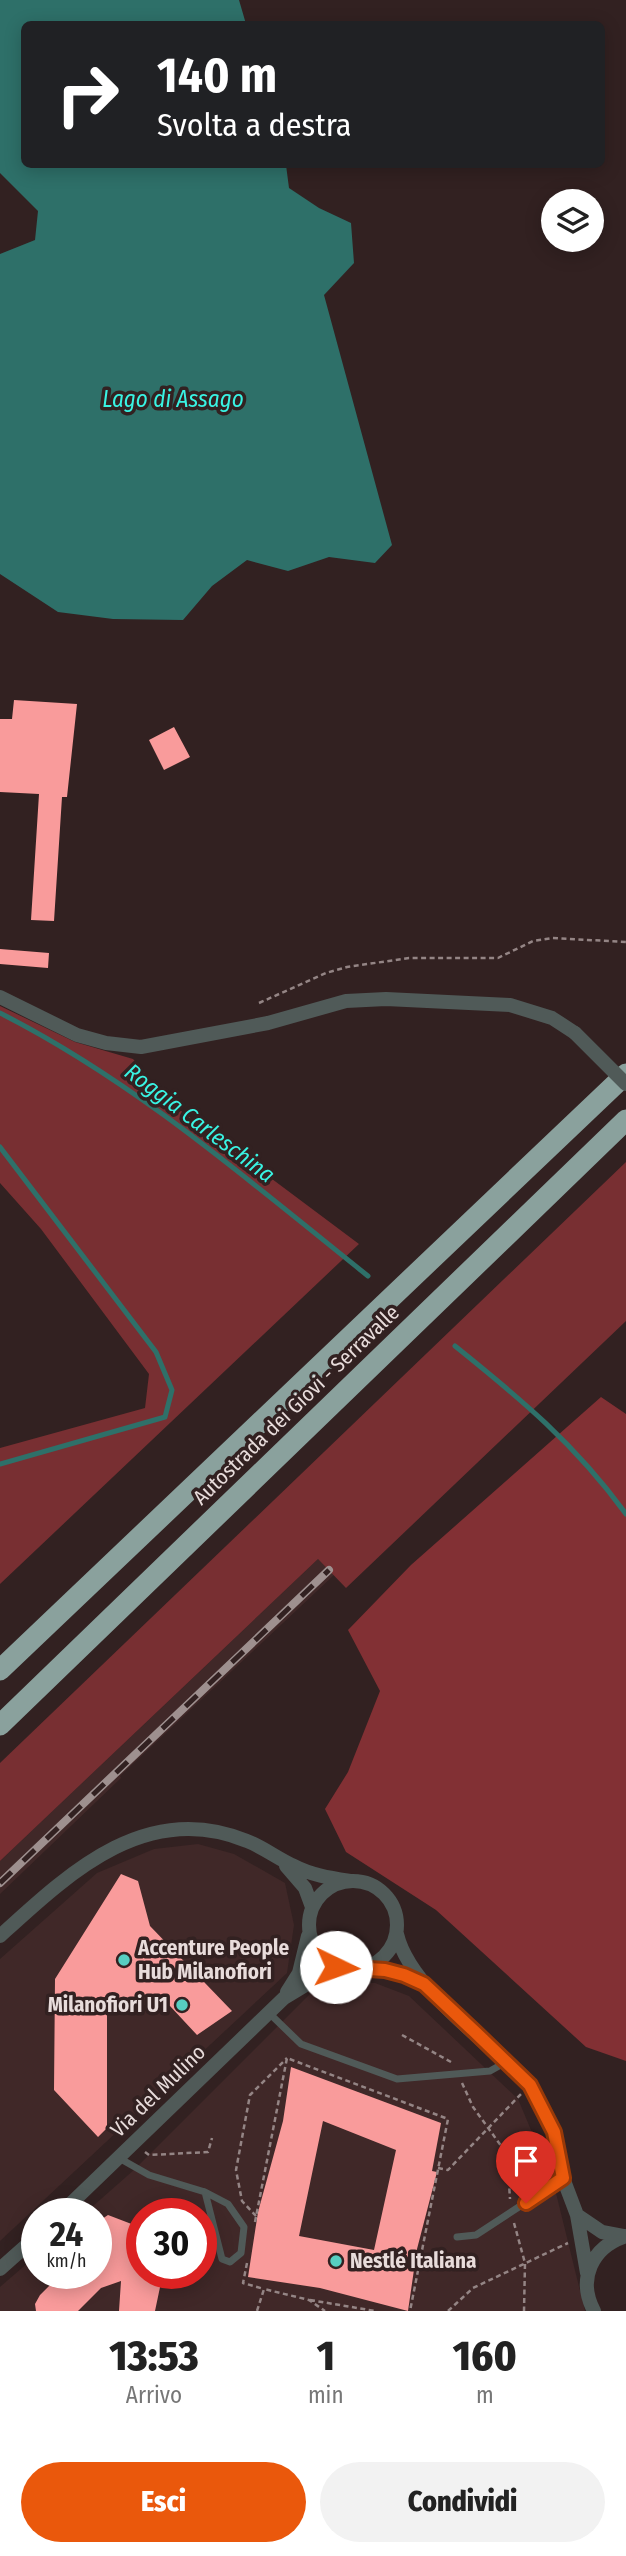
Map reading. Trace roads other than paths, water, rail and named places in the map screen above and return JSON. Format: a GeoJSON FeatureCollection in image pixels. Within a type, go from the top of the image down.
{"type":"FeatureCollection","features":[{"type":"Feature","properties":{"kind":"highway","name":"Autostrada dei Giovi - Serravalle"},"geometry":{"type":"LineString","coordinates":[[0,1670],[626,1074]]}},
{"type":"Feature","properties":{"kind":"highway","name":"Autostrada dei Giovi - Serravalle"},"geometry":{"type":"LineString","coordinates":[[0,1725],[626,1120]]}},
{"type":"Feature","properties":{"kind":"street"},"geometry":{"type":"LineString","coordinates":[[0,998],[77,1035],[106,1043],[141,1046],[243,1028],[346,1002],[386,999],[510,1004],[552,1018],[575,1033],[626,1084]]}},
{"type":"Feature","properties":{"kind":"street"},"geometry":{"type":"LineString","coordinates":[[0,1936],[80,1867],[123,1842],[186,1830],[246,1840],[296,1867],[363,1882],[386,1896],[394,1908],[401,1952],[424,1984],[530,2085],[554,2132],[563,2178],[577,2215],[591,2307]]}},
{"type":"Feature","properties":{"kind":"street"},"geometry":{"type":"LineString","coordinates":[[271,1854],[295,1873],[312,1908]]}},
{"type":"Feature","properties":{"kind":"street"},"geometry":{"type":"LineString","coordinates":[[350,1881],[327,1889],[312,1908],[308,1931],[313,1946],[323,1958],[336,1967],[351,1970],[367,1968],[404,1975],[424,1984]]}},
{"type":"Feature","properties":{"kind":"street","name":"Via del Mulino"},"geometry":{"type":"LineString","coordinates":[[284,1998],[299,1973],[308,1931]]}},
{"type":"Feature","properties":{"kind":"street"},"geometry":{"type":"LineString","coordinates":[[367,1968],[386,1955],[397,1934]]}},
{"type":"Feature","properties":{"kind":"street","name":"Via del Mulino"},"geometry":{"type":"LineString","coordinates":[[77,2198],[284,1998],[327,1972],[351,1970]]}},
{"type":"Feature","properties":{"kind":"street"},"geometry":{"type":"LineString","coordinates":[[577,2215],[603,2232],[625,2236]]}},
{"type":"Feature","properties":{"kind":"street"},"geometry":{"type":"LineString","coordinates":[[587,2273],[595,2256],[608,2243],[625,2236]]}},
{"type":"Feature","properties":{"kind":"street"},"geometry":{"type":"LineString","coordinates":[[0,2269],[21,2250]]}},
{"type":"Feature","properties":{"kind":"lane"},"geometry":{"type":"LineString","coordinates":[[269,2013],[301,2044],[397,2079],[490,2071],[507,2062]]}},
{"type":"Feature","properties":{"kind":"lane"},"geometry":{"type":"LineString","coordinates":[[118,2158],[149,2175],[205,2192],[228,2204],[244,2227],[241,2253],[230,2262],[222,2259],[205,2192]]}},
{"type":"Feature","properties":{"kind":"lane"},"geometry":{"type":"LineString","coordinates":[[457,2237],[476,2235],[563,2178]]}},
{"type":"Feature","properties":{"kind":"water","name":"Lago di Assago"},"geometry":{"type":"Polygon","coordinates":[[[0,0],[239,0],[245,21],[21,21],[21,168],[286,168],[289,188],[319,208],[351,223],[354,263],[324,295],[392,545],[375,563],[329,557],[288,571],[247,560],[212,586],[183,620],[113,619],[58,612],[0,574],[0,254],[35,240],[38,211],[0,173],[0,0]]]}},
{"type":"Feature","properties":{"kind":"waterway","name":"Roggia Carleschina"},"geometry":{"type":"LineString","coordinates":[[0,1013],[50,1040],[145,1101],[368,1276]]}},
{"type":"Feature","properties":{"kind":"waterway"},"geometry":{"type":"LineString","coordinates":[[0,1147],[156,1352],[172,1390],[165,1417],[0,1464]]}},
{"type":"Feature","properties":{"kind":"waterway","name":"Roggia Carleschina"},"geometry":{"type":"LineString","coordinates":[[455,1346],[567,1444],[626,1514]]}},
{"type":"Feature","properties":{"kind":"railway"},"geometry":{"type":"LineString","coordinates":[[0,1883],[329,1570]]}},
{"type":"Feature","properties":{"kind":"place","name":"Accenture People Hub Milanofiori"},"geometry":{"type":"Point","coordinates":[124,1960]}},
{"type":"Feature","properties":{"kind":"place","name":"Milanofiori U1"},"geometry":{"type":"Point","coordinates":[182,2005]}},
{"type":"Feature","properties":{"kind":"place","name":"Nestlé Italiana"},"geometry":{"type":"Point","coordinates":[336,2261]}}]}
